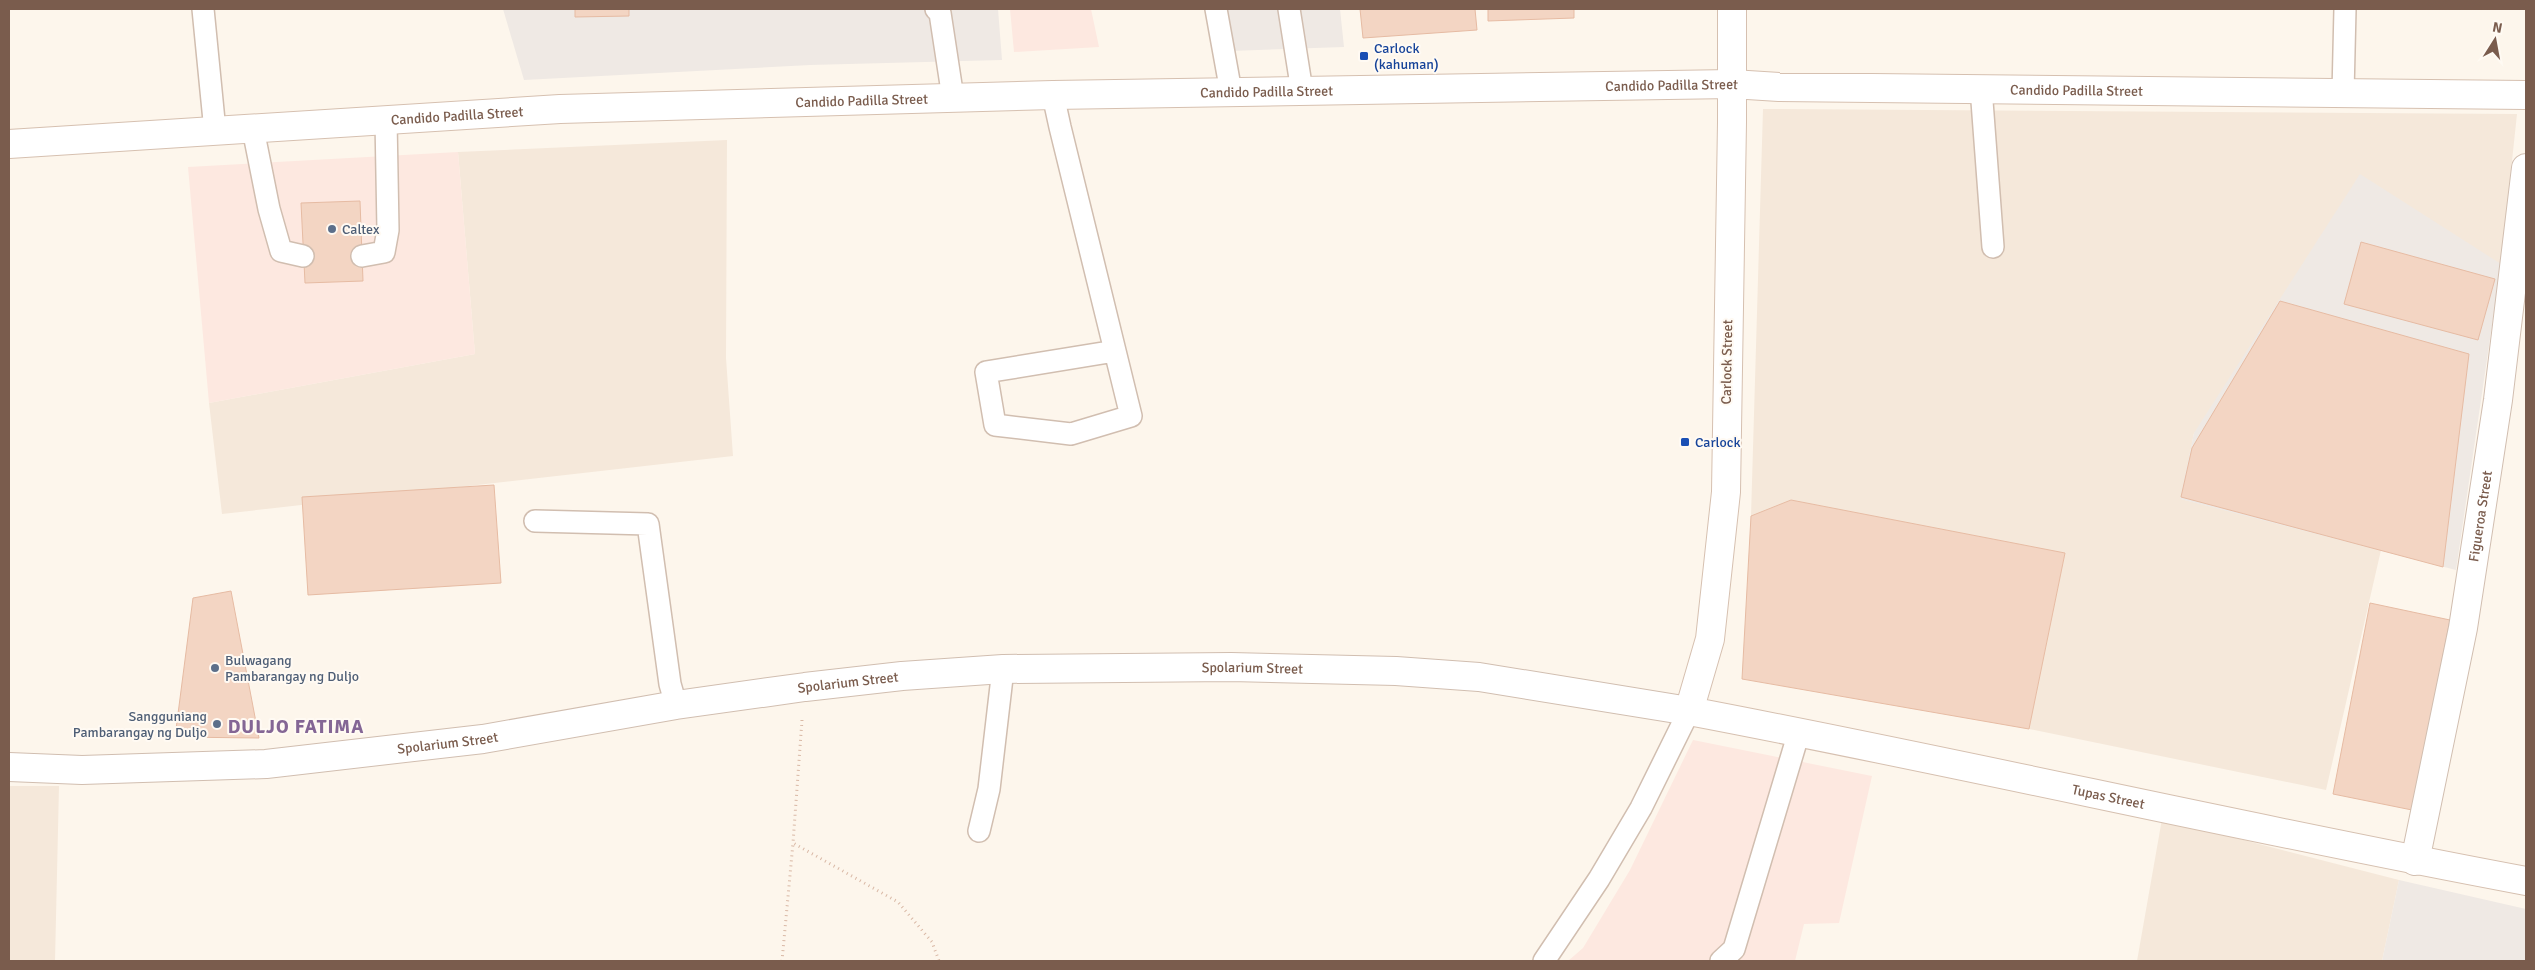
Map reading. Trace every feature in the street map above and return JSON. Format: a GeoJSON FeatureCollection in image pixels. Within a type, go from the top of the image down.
{"type":"FeatureCollection","features":[{"type":"Feature","properties":{"kind":"street","name":"Carlock Street"},"geometry":{"type":"LineString","coordinates":[[1689,711],[1710,639],[1726,492],[1732,9]]}},
{"type":"Feature","properties":{"kind":"street","name":"Candido Padilla Street"},"geometry":{"type":"LineString","coordinates":[[9,144],[560,109],[1054,95],[1732,84],[1779,87],[2526,95]]}},
{"type":"Feature","properties":{"kind":"street","name":"Figueroa Street"},"geometry":{"type":"LineString","coordinates":[[2415,861],[2463,628],[2518,311],[2526,168]]}},
{"type":"Feature","properties":{"kind":"street","name":"Spolarium Street"},"geometry":{"type":"LineString","coordinates":[[9,768],[82,770],[266,764],[483,739],[676,705],[805,687],[902,676],[1002,669],[1231,667],[1396,671],[1479,677],[1689,711]]}},
{"type":"Feature","properties":{"kind":"street","name":"Tupas Street"},"geometry":{"type":"LineString","coordinates":[[1689,711],[1799,732],[2415,861],[2526,881]]}},
{"type":"Feature","properties":{"kind":"lane"},"geometry":{"type":"LineString","coordinates":[[203,9],[215,131]]}},
{"type":"Feature","properties":{"kind":"lane"},"geometry":{"type":"LineString","coordinates":[[936,9],[940,13],[953,98]]}},
{"type":"Feature","properties":{"kind":"lane"},"geometry":{"type":"LineString","coordinates":[[1216,9],[1231,92]]}},
{"type":"Feature","properties":{"kind":"lane"},"geometry":{"type":"LineString","coordinates":[[1289,9],[1302,91]]}},
{"type":"Feature","properties":{"kind":"lane"},"geometry":{"type":"LineString","coordinates":[[2343,92],[2345,9]]}},
{"type":"Feature","properties":{"kind":"lane"},"geometry":{"type":"LineString","coordinates":[[1981,88],[1992,247]]}},
{"type":"Feature","properties":{"kind":"lane"},"geometry":{"type":"LineString","coordinates":[[1054,95],[1131,416],[1071,434],[995,425],[986,372],[1115,351]]}},
{"type":"Feature","properties":{"kind":"lane"},"geometry":{"type":"LineString","coordinates":[[362,256],[384,252],[388,230],[386,120]]}},
{"type":"Feature","properties":{"kind":"lane"},"geometry":{"type":"LineString","coordinates":[[253,129],[269,209],[281,251],[303,256]]}},
{"type":"Feature","properties":{"kind":"lane"},"geometry":{"type":"LineString","coordinates":[[535,521],[648,524],[670,684],[676,705]]}},
{"type":"Feature","properties":{"kind":"lane"},"geometry":{"type":"LineString","coordinates":[[979,831],[989,789],[1002,669]]}},
{"type":"Feature","properties":{"kind":"lane"},"geometry":{"type":"LineString","coordinates":[[1544,961],[1599,879],[1641,808],[1689,711]]}},
{"type":"Feature","properties":{"kind":"lane"},"geometry":{"type":"LineString","coordinates":[[1721,961],[1734,949],[1799,732]]}},
{"type":"Feature","properties":{"kind":"path"},"geometry":{"type":"LineString","coordinates":[[782,961],[805,687]]}},
{"type":"Feature","properties":{"kind":"path"},"geometry":{"type":"LineString","coordinates":[[793,843],[898,902],[932,942],[939,961]]}},
{"type":"Feature","properties":{"kind":"shaded area"},"geometry":{"type":"Polygon","coordinates":[[[503,9],[998,9],[1002,60],[810,65],[524,80],[503,9]]]}},
{"type":"Feature","properties":{"kind":"shaded area"},"geometry":{"type":"Polygon","coordinates":[[[1010,9],[1091,9],[1099,47],[1014,52],[1010,9]]]}},
{"type":"Feature","properties":{"kind":"shaded area"},"geometry":{"type":"Polygon","coordinates":[[[1222,9],[1340,9],[1344,47],[1230,51],[1222,9]]]}},
{"type":"Feature","properties":{"kind":"shaded area"},"geometry":{"type":"Polygon","coordinates":[[[1763,109],[2517,114],[2501,264],[2194,433],[2181,499],[2381,550],[2326,790],[2029,729],[2065,553],[1791,500],[1751,516],[1763,109]]]}},
{"type":"Feature","properties":{"kind":"shaded area"},"geometry":{"type":"Polygon","coordinates":[[[727,140],[726,358],[733,456],[222,514],[209,403],[475,354],[458,152],[727,140]]]}},
{"type":"Feature","properties":{"kind":"shaded area"},"geometry":{"type":"Polygon","coordinates":[[[458,152],[475,354],[209,403],[188,167],[458,152]]]}},
{"type":"Feature","properties":{"kind":"shaded area"},"geometry":{"type":"Polygon","coordinates":[[[2360,174],[2501,264],[2456,570],[2180,499],[2194,433],[2360,174]]]}},
{"type":"Feature","properties":{"kind":"shaded area"},"geometry":{"type":"Polygon","coordinates":[[[1693,740],[1872,776],[1839,923],[1804,924],[1795,961],[1568,961],[1583,948],[1630,870],[1693,740]]]}},
{"type":"Feature","properties":{"kind":"shaded area"},"geometry":{"type":"Polygon","coordinates":[[[9,786],[59,786],[55,961],[9,961],[9,786]]]}},
{"type":"Feature","properties":{"kind":"shaded area"},"geometry":{"type":"Polygon","coordinates":[[[2162,819],[2399,880],[2382,961],[2137,961],[2162,819]]]}},
{"type":"Feature","properties":{"kind":"shaded area"},"geometry":{"type":"Polygon","coordinates":[[[2399,880],[2526,909],[2526,961],[2382,961],[2399,880]]]}},
{"type":"Feature","properties":{"kind":"building"},"geometry":{"type":"Polygon","coordinates":[[[575,9],[629,9],[629,16],[575,17],[575,9]]]}},
{"type":"Feature","properties":{"kind":"building"},"geometry":{"type":"Polygon","coordinates":[[[1360,9],[1475,9],[1477,30],[1363,38],[1360,9]]]}},
{"type":"Feature","properties":{"kind":"building"},"geometry":{"type":"Polygon","coordinates":[[[1488,9],[1574,9],[1574,18],[1488,21],[1488,9]]]}},
{"type":"Feature","properties":{"kind":"building","name":"Caltex"},"geometry":{"type":"Polygon","coordinates":[[[360,201],[363,281],[305,283],[301,203],[360,201]]]}},
{"type":"Feature","properties":{"kind":"building"},"geometry":{"type":"Polygon","coordinates":[[[2361,242],[2495,279],[2478,340],[2344,304],[2361,242]]]}},
{"type":"Feature","properties":{"kind":"building"},"geometry":{"type":"Polygon","coordinates":[[[2280,301],[2469,354],[2443,567],[2181,497],[2192,448],[2280,301]]]}},
{"type":"Feature","properties":{"kind":"building"},"geometry":{"type":"Polygon","coordinates":[[[494,485],[501,583],[308,595],[302,497],[494,485]]]}},
{"type":"Feature","properties":{"kind":"building"},"geometry":{"type":"Polygon","coordinates":[[[1791,500],[2065,553],[2029,729],[1742,679],[1751,516],[1791,500]]]}},
{"type":"Feature","properties":{"kind":"building","name":"Bulwagang Pambarangay ng Duljo"},"geometry":{"type":"Polygon","coordinates":[[[231,591],[259,738],[175,737],[193,598],[231,591]]]}},
{"type":"Feature","properties":{"kind":"building"},"geometry":{"type":"Polygon","coordinates":[[[2370,603],[2450,620],[2412,810],[2333,794],[2370,603]]]}},
{"type":"Feature","properties":{"kind":"place","name":"Carlock (kahuman)"},"geometry":{"type":"Point","coordinates":[1364,56]}},
{"type":"Feature","properties":{"kind":"place","name":"Caltex"},"geometry":{"type":"Point","coordinates":[332,229]}},
{"type":"Feature","properties":{"kind":"place","name":"Carlock"},"geometry":{"type":"Point","coordinates":[1685,442]}},
{"type":"Feature","properties":{"kind":"place","name":"Bulwagang Pambarangay ng Duljo"},"geometry":{"type":"Point","coordinates":[215,668]}},
{"type":"Feature","properties":{"kind":"place","name":"Sangguniang Pambarangay ng Duljo"},"geometry":{"type":"Point","coordinates":[217,724]}},
{"type":"Feature","properties":{"kind":"district","name":"DULJO FATIMA"},"geometry":{"type":"Point","coordinates":[296,727]}}]}
